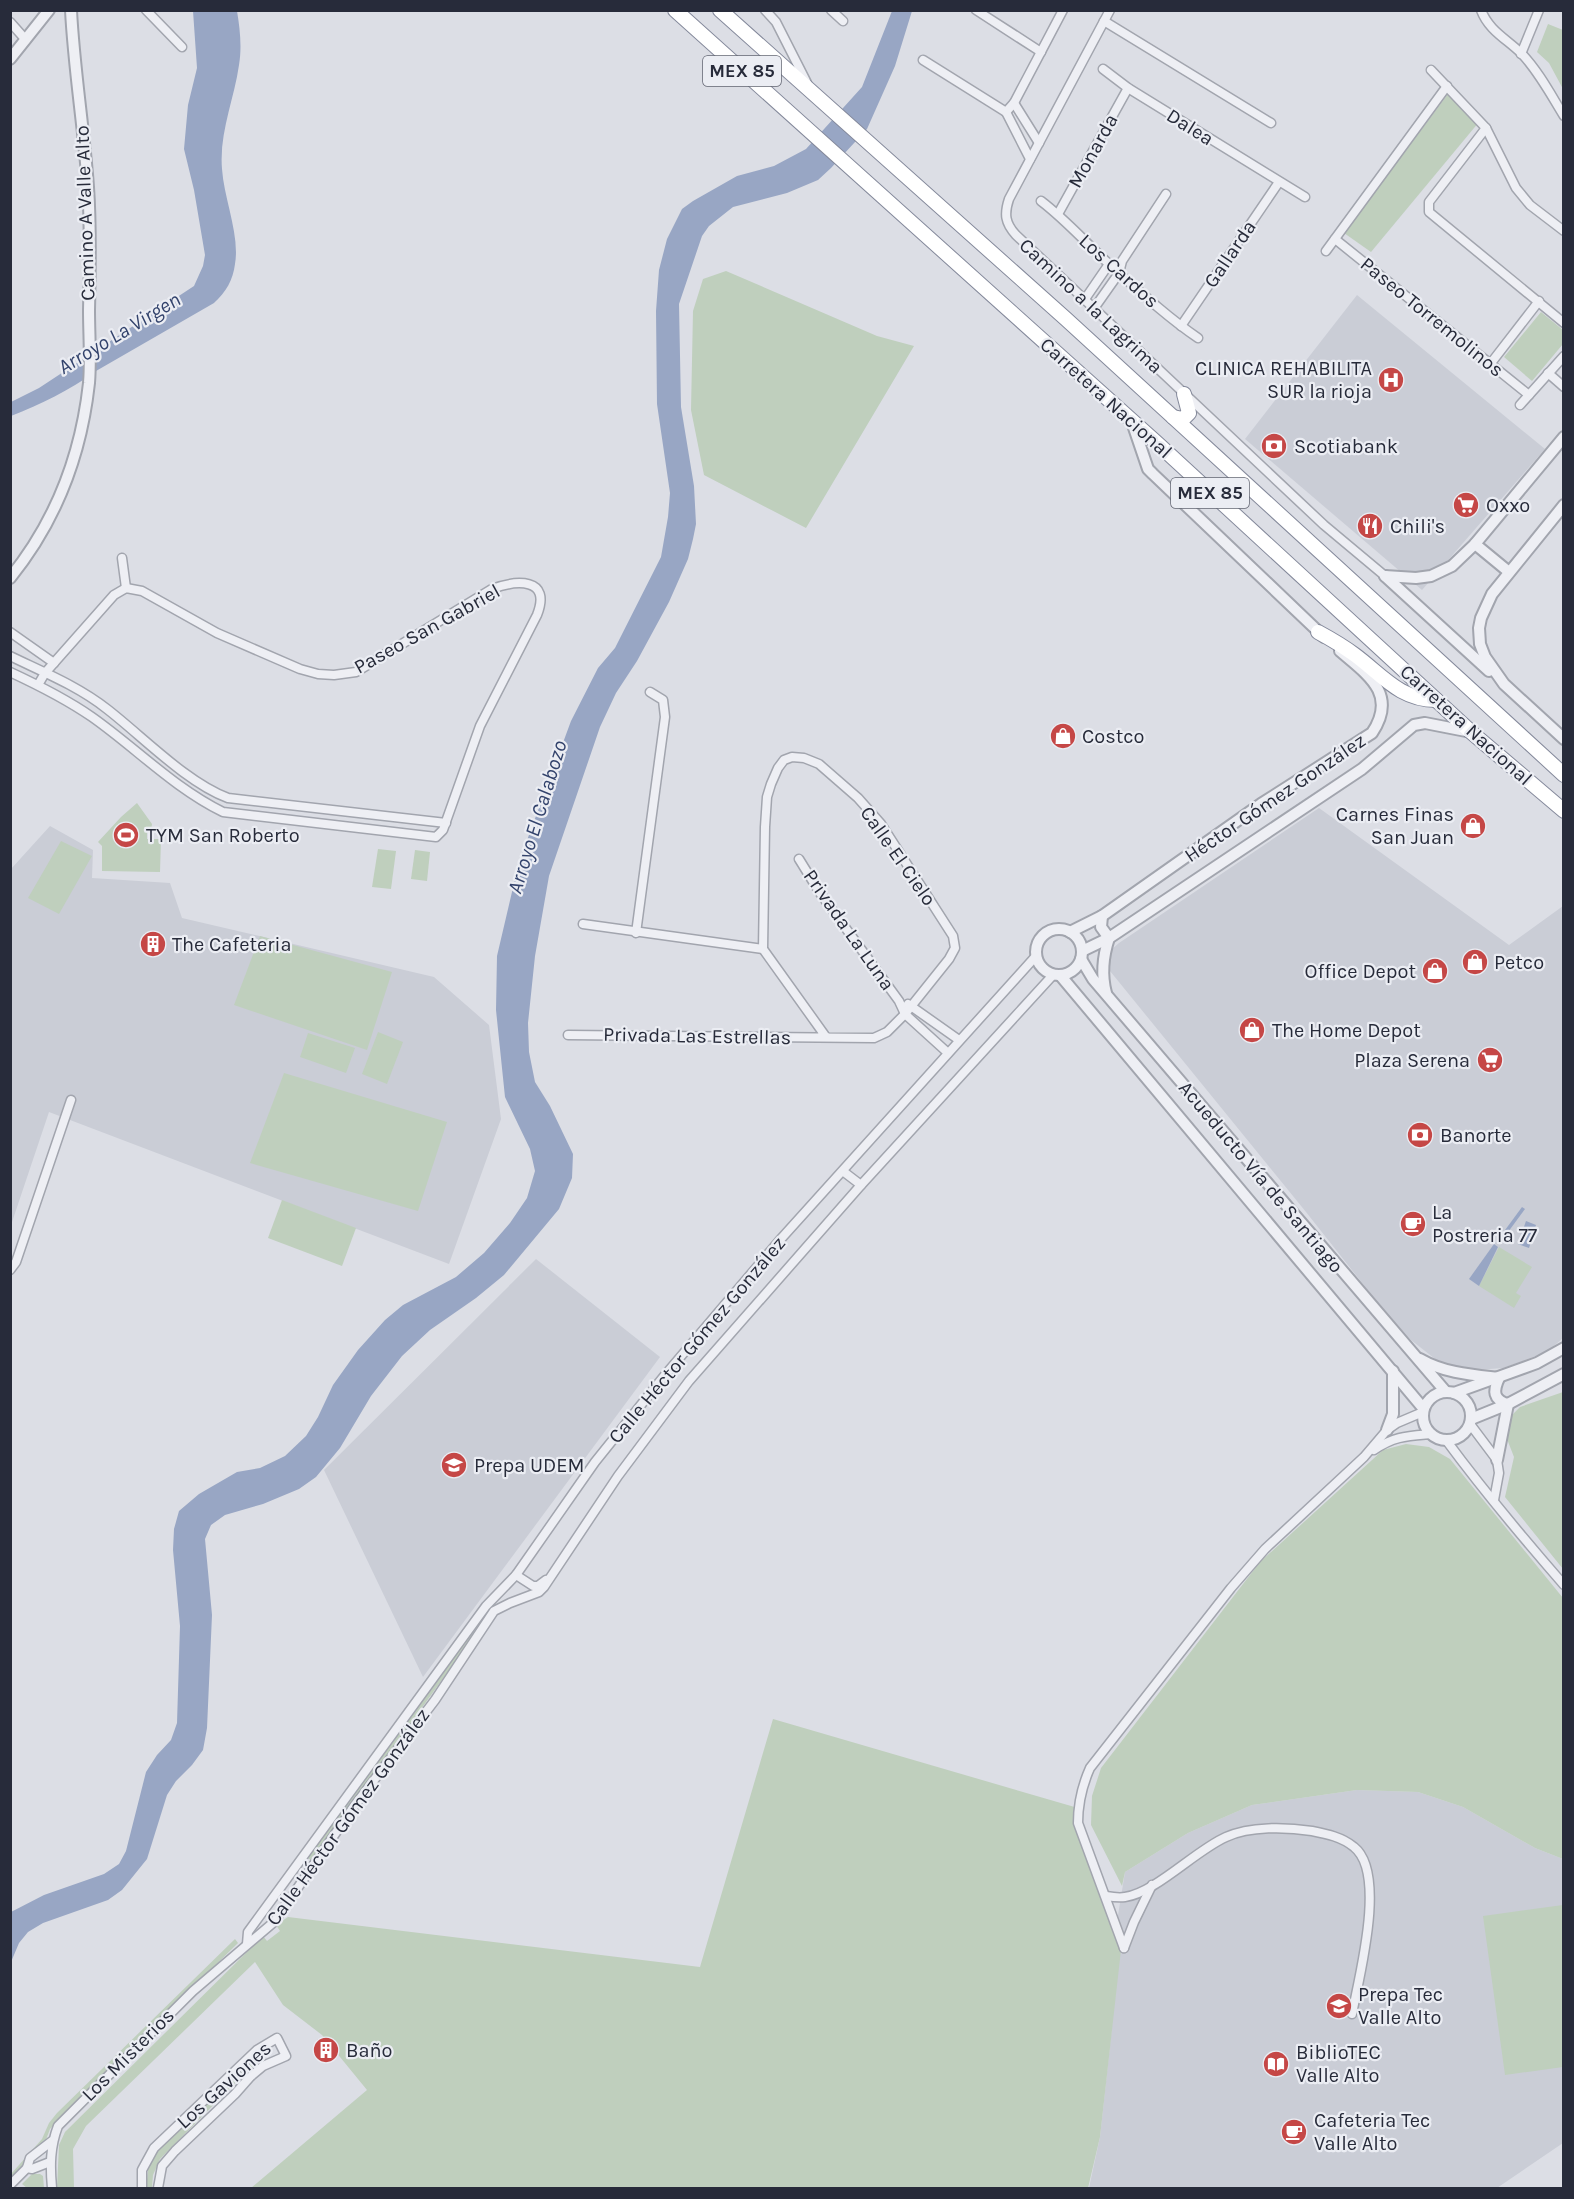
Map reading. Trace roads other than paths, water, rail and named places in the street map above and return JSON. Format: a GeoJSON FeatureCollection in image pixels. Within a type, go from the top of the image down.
{"type":"FeatureCollection","features":[{"type":"Feature","properties":{"kind":"highway","name":"Carretera Nacional"},"geometry":{"type":"LineString","coordinates":[[675,10],[1132,421],[1471,732],[1563,811]]}},
{"type":"Feature","properties":{"kind":"highway","name":"Carretera Nacional"},"geometry":{"type":"LineString","coordinates":[[720,10],[1173,417],[1563,775]]}},
{"type":"Feature","properties":{"kind":"highway"},"geometry":{"type":"LineString","coordinates":[[1173,417],[1183,418],[1189,413],[1184,394]]}},
{"type":"Feature","properties":{"kind":"highway"},"geometry":{"type":"LineString","coordinates":[[1318,632],[1354,654],[1404,693],[1420,699],[1436,700]]}},
{"type":"Feature","properties":{"kind":"street"},"geometry":{"type":"LineString","coordinates":[[10,59],[49,10]]}},
{"type":"Feature","properties":{"kind":"street","name":"Camino A Valle Alto"},"geometry":{"type":"LineString","coordinates":[[10,578],[49,520],[62,495],[74,463],[89,378],[88,187],[71,10]]}},
{"type":"Feature","properties":{"kind":"street"},"geometry":{"type":"LineString","coordinates":[[146,10],[182,47]]}},
{"type":"Feature","properties":{"kind":"street"},"geometry":{"type":"LineString","coordinates":[[765,10],[776,22],[813,94]]}},
{"type":"Feature","properties":{"kind":"street"},"geometry":{"type":"LineString","coordinates":[[831,10],[843,21]]}},
{"type":"Feature","properties":{"kind":"street"},"geometry":{"type":"LineString","coordinates":[[976,10],[1041,52]]}},
{"type":"Feature","properties":{"kind":"street"},"geometry":{"type":"LineString","coordinates":[[1006,112],[1014,103],[1063,10]]}},
{"type":"Feature","properties":{"kind":"street","name":"Camino a la Lagrima"},"geometry":{"type":"LineString","coordinates":[[1110,10],[1009,199],[1006,208],[1007,223],[1016,235],[1324,525],[1385,576]]}},
{"type":"Feature","properties":{"kind":"street"},"geometry":{"type":"LineString","coordinates":[[1481,10],[1493,30],[1521,54],[1549,90],[1563,116]]}},
{"type":"Feature","properties":{"kind":"street"},"geometry":{"type":"LineString","coordinates":[[1521,54],[1539,10]]}},
{"type":"Feature","properties":{"kind":"street"},"geometry":{"type":"LineString","coordinates":[[1104,21],[1271,123]]}},
{"type":"Feature","properties":{"kind":"street"},"geometry":{"type":"LineString","coordinates":[[10,22],[26,40]]}},
{"type":"Feature","properties":{"kind":"street"},"geometry":{"type":"LineString","coordinates":[[922,60],[1006,112],[1030,159]]}},
{"type":"Feature","properties":{"kind":"street","name":"Dalea"},"geometry":{"type":"LineString","coordinates":[[1103,69],[1128,88],[1305,197]]}},
{"type":"Feature","properties":{"kind":"street"},"geometry":{"type":"LineString","coordinates":[[1431,70],[1486,128],[1516,188],[1530,205],[1563,231]]}},
{"type":"Feature","properties":{"kind":"street"},"geometry":{"type":"LineString","coordinates":[[1326,251],[1447,86]]}},
{"type":"Feature","properties":{"kind":"street","name":"Monarda"},"geometry":{"type":"LineString","coordinates":[[1058,214],[1128,88]]}},
{"type":"Feature","properties":{"kind":"street"},"geometry":{"type":"LineString","coordinates":[[1014,103],[1039,143]]}},
{"type":"Feature","properties":{"kind":"street"},"geometry":{"type":"LineString","coordinates":[[1486,128],[1429,202],[1429,212],[1563,323]]}},
{"type":"Feature","properties":{"kind":"street","name":"Gallarda"},"geometry":{"type":"LineString","coordinates":[[1181,326],[1279,182]]}},
{"type":"Feature","properties":{"kind":"street"},"geometry":{"type":"LineString","coordinates":[[1095,308],[1119,273],[1122,261],[1166,194]]}},
{"type":"Feature","properties":{"kind":"street","name":"Los Cardos"},"geometry":{"type":"LineString","coordinates":[[1041,201],[1058,214],[1119,273],[1198,338]]}},
{"type":"Feature","properties":{"kind":"street","name":"Paseo Torremolinos"},"geometry":{"type":"LineString","coordinates":[[1335,239],[1529,395]]}},
{"type":"Feature","properties":{"kind":"street"},"geometry":{"type":"LineString","coordinates":[[1085,298],[1109,264],[1122,261]]}},
{"type":"Feature","properties":{"kind":"street"},"geometry":{"type":"LineString","coordinates":[[1491,363],[1539,301]]}},
{"type":"Feature","properties":{"kind":"street"},"geometry":{"type":"LineString","coordinates":[[1520,405],[1563,359]]}},
{"type":"Feature","properties":{"kind":"street"},"geometry":{"type":"LineString","coordinates":[[1548,373],[1563,387]]}},
{"type":"Feature","properties":{"kind":"street","name":"Héctor Gómez González"},"geometry":{"type":"LineString","coordinates":[[1070,932],[1102,916],[1261,804],[1372,732],[1382,714],[1383,704],[1371,678],[1318,632],[1148,469],[1132,421]]}},
{"type":"Feature","properties":{"kind":"street"},"geometry":{"type":"LineString","coordinates":[[1385,576],[1416,578],[1431,576],[1452,566],[1475,544],[1563,436]]}},
{"type":"Feature","properties":{"kind":"street"},"geometry":{"type":"LineString","coordinates":[[1504,684],[1485,657],[1480,644],[1481,618],[1492,594],[1563,505]]}},
{"type":"Feature","properties":{"kind":"street"},"geometry":{"type":"LineString","coordinates":[[1475,544],[1509,572]]}},
{"type":"Feature","properties":{"kind":"street"},"geometry":{"type":"LineString","coordinates":[[38,685],[45,673],[114,595],[126,588],[122,558]]}},
{"type":"Feature","properties":{"kind":"street"},"geometry":{"type":"LineString","coordinates":[[1385,576],[1563,739]]}},
{"type":"Feature","properties":{"kind":"street","name":"Paseo San Gabriel"},"geometry":{"type":"LineString","coordinates":[[126,588],[142,591],[217,633],[279,660],[318,675],[334,675],[356,672],[492,589],[516,583],[527,583],[535,587],[540,595],[541,605],[480,726],[446,823]]}},
{"type":"Feature","properties":{"kind":"street"},"geometry":{"type":"LineString","coordinates":[[10,632],[54,663]]}},
{"type":"Feature","properties":{"kind":"street"},"geometry":{"type":"LineString","coordinates":[[10,656],[81,691],[105,707],[196,781],[228,798],[446,823],[440,835],[432,837],[223,812],[204,803],[184,789],[92,717],[38,685],[10,672]]}},
{"type":"Feature","properties":{"kind":"street"},"geometry":{"type":"LineString","coordinates":[[636,933],[665,717],[663,700],[650,692]]}},
{"type":"Feature","properties":{"kind":"street","name":"Héctor Gómez González"},"geometry":{"type":"LineString","coordinates":[[1082,955],[1362,769],[1414,725],[1425,723],[1471,732]]}},
{"type":"Feature","properties":{"kind":"street"},"geometry":{"type":"LineString","coordinates":[[125,743],[135,732]]}},
{"type":"Feature","properties":{"kind":"street","name":"Calle El Cielo"},"geometry":{"type":"LineString","coordinates":[[763,949],[767,797],[774,774],[784,760],[792,757],[811,760],[835,777],[858,798],[881,824],[953,936],[955,948],[913,1005],[881,1036],[874,1038],[826,1037]]}},
{"type":"Feature","properties":{"kind":"street"},"geometry":{"type":"LineString","coordinates":[[223,812],[228,798]]}},
{"type":"Feature","properties":{"kind":"street"},"geometry":{"type":"LineString","coordinates":[[325,824],[327,809]]}},
{"type":"Feature","properties":{"kind":"street","name":"Privada La Luna"},"geometry":{"type":"LineString","coordinates":[[799,859],[820,893],[899,1001],[905,1014]]}},
{"type":"Feature","properties":{"kind":"street"},"geometry":{"type":"LineString","coordinates":[[1102,916],[1101,927],[1109,938],[1104,953],[1102,973],[1107,996]]}},
{"type":"Feature","properties":{"kind":"street"},"geometry":{"type":"LineString","coordinates":[[583,924],[763,949],[826,1037]]}},
{"type":"Feature","properties":{"kind":"street"},"geometry":{"type":"LineString","coordinates":[[1055,930],[1070,932],[1080,943],[1082,955],[1073,970],[1056,975],[1046,971],[1036,956],[1038,944],[1047,933],[1055,930]]}},
{"type":"Feature","properties":{"kind":"street","name":"Acueducto Vía de Santiago"},"geometry":{"type":"LineString","coordinates":[[1082,955],[1093,979],[1107,996],[1412,1354],[1450,1393]]}},
{"type":"Feature","properties":{"kind":"street","name":"Calle Héctor Gómez González"},"geometry":{"type":"LineString","coordinates":[[247,1944],[248,1932],[552,1527],[595,1462],[665,1375],[779,1241],[844,1172],[1036,956]]}},
{"type":"Feature","properties":{"kind":"street","name":"Acueducto Vía de Santiago"},"geometry":{"type":"LineString","coordinates":[[1056,975],[1393,1371],[1423,1410]]}},
{"type":"Feature","properties":{"kind":"street","name":"Calle Héctor Gómez González"},"geometry":{"type":"LineString","coordinates":[[247,1944],[274,1922],[355,1805],[435,1700],[490,1609],[539,1592],[618,1476],[689,1381],[861,1185],[1056,975]]}},
{"type":"Feature","properties":{"kind":"street","name":"Privada La Luna"},"geometry":{"type":"LineString","coordinates":[[899,1001],[913,1005]]}},
{"type":"Feature","properties":{"kind":"street"},"geometry":{"type":"LineString","coordinates":[[913,1005],[959,1040]]}},
{"type":"Feature","properties":{"kind":"street"},"geometry":{"type":"LineString","coordinates":[[905,1014],[948,1053]]}},
{"type":"Feature","properties":{"kind":"street"},"geometry":{"type":"LineString","coordinates":[[924,1030],[932,1019]]}},
{"type":"Feature","properties":{"kind":"street","name":"Privada Las Estrellas"},"geometry":{"type":"LineString","coordinates":[[568,1035],[826,1037]]}},
{"type":"Feature","properties":{"kind":"street"},"geometry":{"type":"LineString","coordinates":[[10,1270],[16,1262],[71,1100]]}},
{"type":"Feature","properties":{"kind":"street"},"geometry":{"type":"LineString","coordinates":[[844,1172],[861,1185]]}},
{"type":"Feature","properties":{"kind":"street"},"geometry":{"type":"LineString","coordinates":[[1152,1885],[1140,1906],[1124,1948],[1078,1822],[1082,1786],[1090,1768],[1230,1588],[1265,1549],[1364,1457],[1387,1431],[1397,1423],[1423,1410],[1431,1398],[1499,1378],[1537,1363],[1563,1348]]}},
{"type":"Feature","properties":{"kind":"street"},"geometry":{"type":"LineString","coordinates":[[1412,1354],[1429,1364],[1449,1371],[1499,1378]]}},
{"type":"Feature","properties":{"kind":"street"},"geometry":{"type":"LineString","coordinates":[[1387,1431],[1394,1414],[1393,1371]]}},
{"type":"Feature","properties":{"kind":"street"},"geometry":{"type":"LineString","coordinates":[[1446,1440],[1461,1436],[1470,1421],[1508,1404],[1563,1374]]}},
{"type":"Feature","properties":{"kind":"street"},"geometry":{"type":"LineString","coordinates":[[1499,1378],[1495,1386],[1496,1397],[1500,1402],[1508,1404]]}},
{"type":"Feature","properties":{"kind":"street"},"geometry":{"type":"LineString","coordinates":[[1450,1393],[1465,1400],[1469,1406],[1470,1421],[1497,1460]]}},
{"type":"Feature","properties":{"kind":"street"},"geometry":{"type":"LineString","coordinates":[[1494,1500],[1499,1473],[1497,1460],[1508,1404]]}},
{"type":"Feature","properties":{"kind":"street"},"geometry":{"type":"LineString","coordinates":[[1423,1410],[1424,1422],[1431,1434]]}},
{"type":"Feature","properties":{"kind":"street"},"geometry":{"type":"LineString","coordinates":[[1364,1457],[1385,1442],[1401,1436],[1431,1434],[1446,1440],[1480,1486],[1563,1585]]}},
{"type":"Feature","properties":{"kind":"street"},"geometry":{"type":"LineString","coordinates":[[516,1575],[533,1587],[538,1586],[550,1576]]}},
{"type":"Feature","properties":{"kind":"street"},"geometry":{"type":"LineString","coordinates":[[1106,1896],[1124,1897],[1140,1892],[1206,1847],[1228,1836],[1254,1830],[1302,1830],[1342,1839],[1361,1854],[1366,1864],[1371,1894],[1369,1919],[1352,2014]]}},
{"type":"Feature","properties":{"kind":"street"},"geometry":{"type":"LineString","coordinates":[[301,1859],[313,1868]]}},
{"type":"Feature","properties":{"kind":"street","name":"Los Misterios"},"geometry":{"type":"LineString","coordinates":[[52,2188],[50,2162],[52,2141],[58,2126],[193,1991],[247,1944]]}},
{"type":"Feature","properties":{"kind":"street","name":"Los Gaviones"},"geometry":{"type":"LineString","coordinates":[[142,2188],[142,2170],[153,2148],[257,2050],[277,2038],[286,2056],[264,2066],[250,2077],[175,2151],[162,2166],[158,2188]]}},
{"type":"Feature","properties":{"kind":"street"},"geometry":{"type":"LineString","coordinates":[[10,2186],[27,2168],[30,2158],[52,2141]]}},
{"type":"Feature","properties":{"kind":"street"},"geometry":{"type":"LineString","coordinates":[[27,2168],[32,2169],[50,2162]]}},
{"type":"Feature","properties":{"kind":"water"},"geometry":{"type":"Polygon","coordinates":[[[193,11],[237,11],[238,18],[240,58],[222,156],[223,181],[234,229],[236,253],[231,280],[214,303],[65,391],[11,416],[11,402],[39,388],[194,286],[203,266],[205,255],[194,190],[184,149],[188,105],[197,68],[193,11]]]}},
{"type":"Feature","properties":{"kind":"water","name":"Arroyo El Calabozo"},"geometry":{"type":"Polygon","coordinates":[[[892,11],[912,11],[895,66],[867,129],[818,180],[787,193],[733,207],[709,226],[702,236],[679,304],[681,407],[694,486],[696,524],[693,539],[688,559],[669,602],[637,661],[616,693],[600,727],[549,876],[535,956],[528,1023],[529,1052],[535,1082],[550,1106],[573,1154],[572,1178],[559,1209],[504,1275],[430,1330],[402,1356],[371,1396],[340,1448],[316,1477],[299,1489],[263,1504],[225,1515],[211,1525],[205,1539],[212,1615],[207,1728],[203,1750],[167,1795],[147,1859],[122,1890],[108,1900],[43,1923],[28,1932],[19,1943],[11,1962],[11,1912],[44,1895],[104,1874],[119,1864],[126,1851],[146,1772],[171,1740],[177,1723],[180,1626],[173,1550],[174,1529],[179,1511],[199,1494],[237,1472],[260,1468],[285,1456],[306,1436],[333,1385],[358,1350],[385,1320],[403,1305],[456,1277],[484,1253],[510,1223],[527,1198],[535,1171],[530,1149],[505,1097],[496,1010],[497,956],[519,862],[571,721],[598,668],[615,648],[661,557],[670,493],[657,404],[656,311],[659,270],[667,239],[682,209],[693,201],[737,176],[774,166],[806,149],[862,87],[892,11]]]}},
{"type":"Feature","properties":{"kind":"water"},"geometry":{"type":"Polygon","coordinates":[[[1522,1207],[1525,1209],[1500,1243],[1497,1241],[1522,1207]]]}},
{"type":"Feature","properties":{"kind":"water"},"geometry":{"type":"Polygon","coordinates":[[[1526,1221],[1536,1225],[1529,1248],[1518,1244],[1526,1221]]]}},
{"type":"Feature","properties":{"kind":"water"},"geometry":{"type":"Polygon","coordinates":[[[1494,1244],[1498,1247],[1479,1286],[1469,1279],[1494,1244]]]}},
{"type":"Feature","properties":{"kind":"place","name":"CLINICA REHABILITA SUR la rioja"},"geometry":{"type":"Point","coordinates":[1391,380]}},
{"type":"Feature","properties":{"kind":"place","name":"Scotiabank"},"geometry":{"type":"Point","coordinates":[1274,446]}},
{"type":"Feature","properties":{"kind":"place","name":"Oxxo"},"geometry":{"type":"Point","coordinates":[1466,505]}},
{"type":"Feature","properties":{"kind":"place","name":"Chili's"},"geometry":{"type":"Point","coordinates":[1370,526]}},
{"type":"Feature","properties":{"kind":"place","name":"Costco"},"geometry":{"type":"Point","coordinates":[1063,736]}},
{"type":"Feature","properties":{"kind":"place","name":"Carnes Finas San Juan"},"geometry":{"type":"Point","coordinates":[1473,826]}},
{"type":"Feature","properties":{"kind":"place","name":"TYM San Roberto"},"geometry":{"type":"Point","coordinates":[126,835]}},
{"type":"Feature","properties":{"kind":"place","name":"The Cafeteria"},"geometry":{"type":"Point","coordinates":[153,944]}},
{"type":"Feature","properties":{"kind":"place","name":"Petco"},"geometry":{"type":"Point","coordinates":[1475,962]}},
{"type":"Feature","properties":{"kind":"place","name":"Office Depot"},"geometry":{"type":"Point","coordinates":[1435,971]}},
{"type":"Feature","properties":{"kind":"place","name":"The Home Depot"},"geometry":{"type":"Point","coordinates":[1252,1030]}},
{"type":"Feature","properties":{"kind":"place","name":"Plaza Serena"},"geometry":{"type":"Point","coordinates":[1490,1060]}},
{"type":"Feature","properties":{"kind":"place","name":"Banorte"},"geometry":{"type":"Point","coordinates":[1420,1135]}},
{"type":"Feature","properties":{"kind":"place","name":"La Postreria 77"},"geometry":{"type":"Point","coordinates":[1413,1224]}},
{"type":"Feature","properties":{"kind":"place","name":"Prepa UDEM"},"geometry":{"type":"Point","coordinates":[454,1465]}},
{"type":"Feature","properties":{"kind":"place","name":"Prepa Tec Valle Alto"},"geometry":{"type":"Point","coordinates":[1339,2006]}},
{"type":"Feature","properties":{"kind":"place","name":"Baño"},"geometry":{"type":"Point","coordinates":[326,2050]}},
{"type":"Feature","properties":{"kind":"place","name":"BiblioTEC Valle Alto"},"geometry":{"type":"Point","coordinates":[1276,2064]}},
{"type":"Feature","properties":{"kind":"place","name":"Cafeteria Tec Valle Alto"},"geometry":{"type":"Point","coordinates":[1294,2132]}},
{"type":"Feature","properties":{"kind":"water label","name":"Arroyo La Virgen"},"geometry":{"type":"Point","coordinates":[119,333]}}]}
